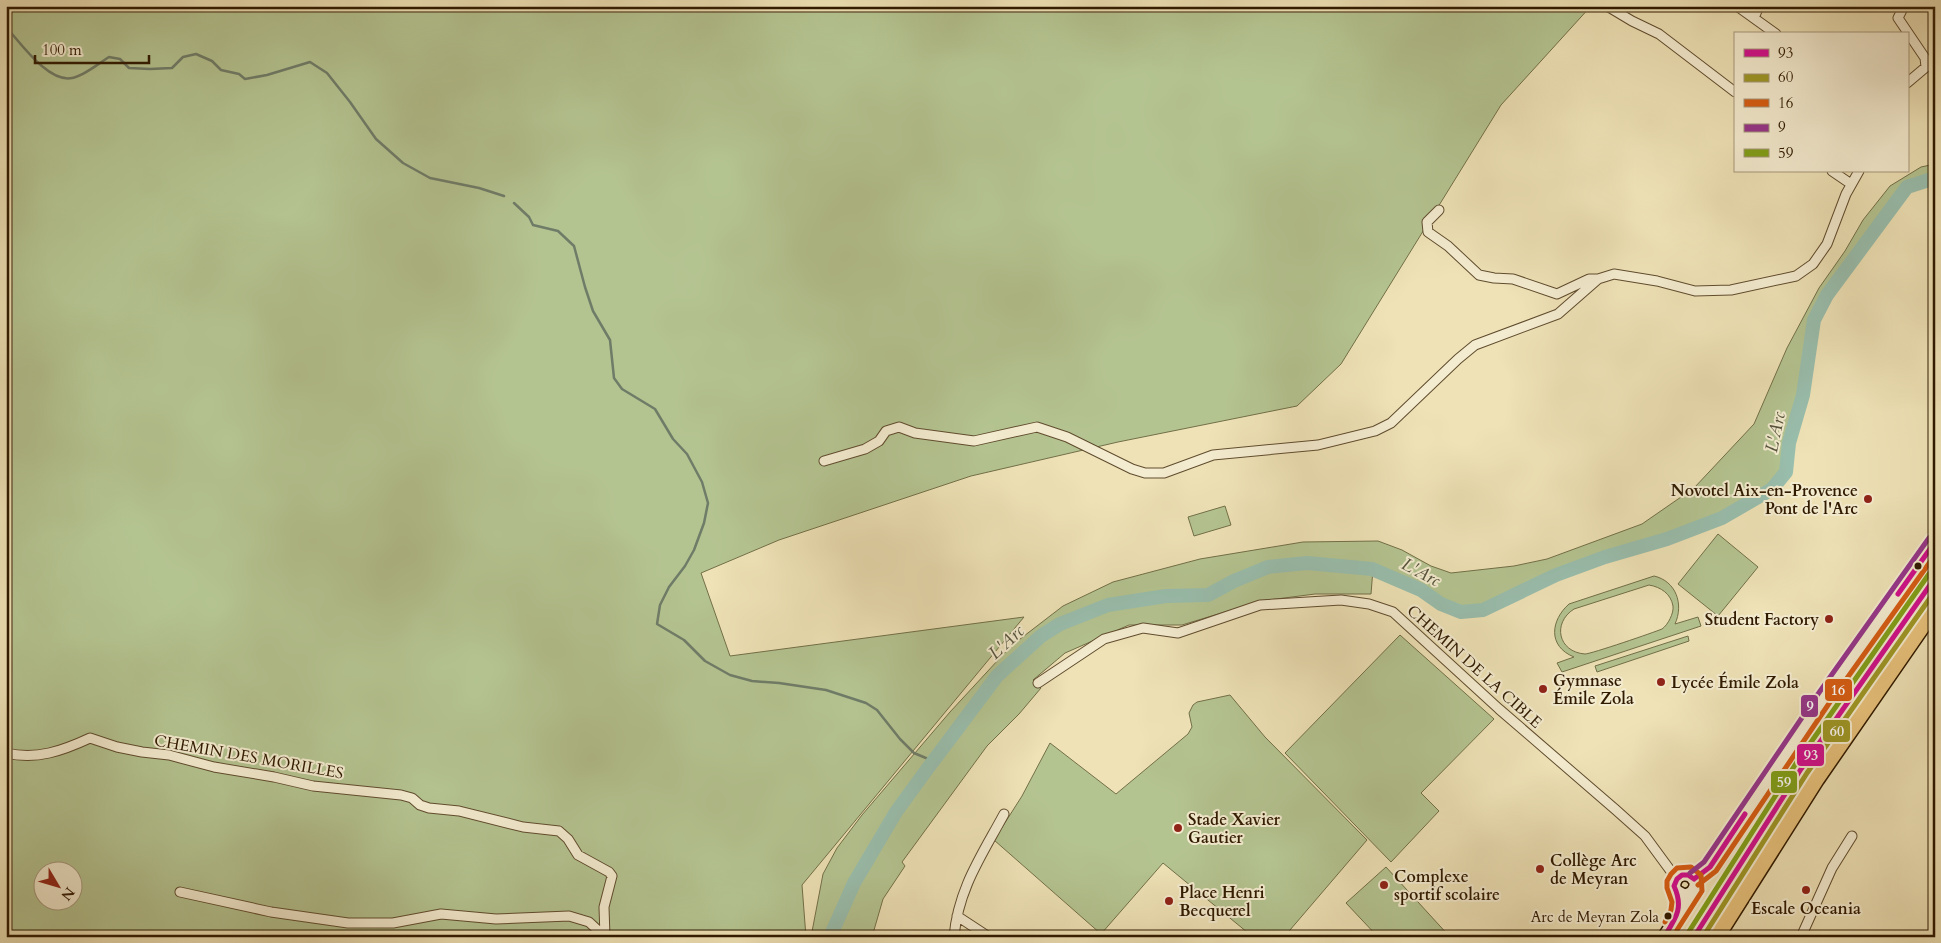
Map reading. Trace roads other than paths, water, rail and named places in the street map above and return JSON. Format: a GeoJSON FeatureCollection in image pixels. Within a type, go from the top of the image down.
{"type":"FeatureCollection","features":[{"type":"Feature","properties":{"kind":"highway"},"geometry":{"type":"LineString","coordinates":[[1694,937],[1801,769],[1935,578]]}},
{"type":"Feature","properties":{"kind":"highway"},"geometry":{"type":"LineString","coordinates":[[1716,937],[1816,779],[1935,607]]}},
{"type":"Feature","properties":{"kind":"main road"},"geometry":{"type":"LineString","coordinates":[[1694,880],[1710,867],[1824,698],[1935,542]]}},
{"type":"Feature","properties":{"kind":"main road"},"geometry":{"type":"LineString","coordinates":[[1664,937],[1676,917],[1685,893],[1695,888],[1694,880],[1687,874],[1678,877],[1674,886],[1685,893]]}},
{"type":"Feature","properties":{"kind":"street"},"geometry":{"type":"LineString","coordinates":[[1608,6],[1632,21],[1660,34],[1734,91]]}},
{"type":"Feature","properties":{"kind":"street"},"geometry":{"type":"LineString","coordinates":[[1737,6],[1773,32]]}},
{"type":"Feature","properties":{"kind":"street"},"geometry":{"type":"LineString","coordinates":[[1754,18],[1759,6]]}},
{"type":"Feature","properties":{"kind":"street"},"geometry":{"type":"LineString","coordinates":[[1904,6],[1898,18],[1907,32]]}},
{"type":"Feature","properties":{"kind":"street"},"geometry":{"type":"LineString","coordinates":[[1908,33],[1925,58],[1926,67],[1908,82]]}},
{"type":"Feature","properties":{"kind":"street"},"geometry":{"type":"LineString","coordinates":[[1833,172],[1851,184]]}},
{"type":"Feature","properties":{"kind":"street"},"geometry":{"type":"LineString","coordinates":[[1439,210],[1428,222],[1428,232],[1448,246],[1479,275],[1514,280],[1557,294],[1589,279],[1598,279],[1614,274],[1657,281],[1695,291],[1731,290],[1796,276],[1813,264],[1826,244],[1851,184],[1858,172]]}},
{"type":"Feature","properties":{"kind":"street"},"geometry":{"type":"LineString","coordinates":[[824,461],[865,449],[879,441],[886,431],[899,427],[915,433],[974,441],[1037,427],[1068,437],[1132,469],[1145,473],[1164,473],[1213,456],[1318,445],[1375,431],[1391,423],[1475,345],[1558,314],[1598,279]]}},
{"type":"Feature","properties":{"kind":"street","name":"CHEMIN DE LA CIBLE"},"geometry":{"type":"LineString","coordinates":[[1038,683],[1104,639],[1143,628],[1178,632],[1260,605],[1341,600],[1369,604],[1393,612],[1499,709],[1645,836],[1670,870],[1678,877]]}},
{"type":"Feature","properties":{"kind":"street","name":"CHEMIN DES MORILLES"},"geometry":{"type":"LineString","coordinates":[[6,753],[32,756],[54,754],[90,738],[142,752],[169,755],[214,767],[313,786],[401,795],[412,798],[420,805],[440,810],[458,811],[523,827],[559,831],[568,839],[578,855],[594,866],[609,872],[612,876],[604,907],[605,936]]}},
{"type":"Feature","properties":{"kind":"street"},"geometry":{"type":"LineString","coordinates":[[954,937],[964,887],[1004,814]]}},
{"type":"Feature","properties":{"kind":"street"},"geometry":{"type":"LineString","coordinates":[[1801,937],[1832,868],[1852,836]]}},
{"type":"Feature","properties":{"kind":"street"},"geometry":{"type":"LineString","coordinates":[[180,892],[271,912],[348,923],[393,923],[441,914],[496,919],[570,916],[589,922],[605,936]]}},
{"type":"Feature","properties":{"kind":"street"},"geometry":{"type":"LineString","coordinates":[[957,916],[988,937]]}},
{"type":"Feature","properties":{"kind":"waterway"},"geometry":{"type":"LineString","coordinates":[[6,27],[35,60],[44,68],[63,78],[81,75],[109,57],[120,59],[129,68],[150,69],[172,68],[183,57],[196,54],[212,61],[221,70],[239,74],[245,79],[267,75],[310,62],[327,73],[376,139],[403,163],[430,178],[479,188],[504,196]]}},
{"type":"Feature","properties":{"kind":"waterway","name":"L'Arc"},"geometry":{"type":"LineString","coordinates":[[830,937],[854,883],[896,812],[928,768],[997,676],[1041,636],[1060,624],[1108,605],[1166,596],[1208,595],[1234,581],[1268,567],[1307,563],[1372,569],[1421,590],[1441,604],[1461,612],[1483,610],[1556,575],[1605,557],[1667,539],[1722,518],[1772,489],[1786,472],[1789,443],[1803,395],[1814,320],[1827,295],[1907,187],[1935,178]]}},
{"type":"Feature","properties":{"kind":"waterway"},"geometry":{"type":"LineString","coordinates":[[514,203],[529,217],[533,225],[558,231],[574,246],[593,311],[610,340],[614,378],[622,389],[655,409],[673,439],[687,454],[702,482],[708,503],[704,523],[694,550],[685,566],[669,587],[660,605],[657,624],[684,640],[705,661],[730,675],[752,681],[826,690],[866,703],[877,710],[914,753],[933,761]]}},
{"type":"Feature","properties":{"kind":"place","name":"Novotel Aix-en-Provence Pont de l'Arc"},"geometry":{"type":"Point","coordinates":[1868,499]}},
{"type":"Feature","properties":{"kind":"place","name":"Student Factory"},"geometry":{"type":"Point","coordinates":[1829,619]}},
{"type":"Feature","properties":{"kind":"place","name":"Lycée Émile Zola"},"geometry":{"type":"Point","coordinates":[1661,682]}},
{"type":"Feature","properties":{"kind":"place","name":"Gymnase Émile Zola"},"geometry":{"type":"Point","coordinates":[1543,689]}},
{"type":"Feature","properties":{"kind":"place","name":"Stade Xavier Gautier"},"geometry":{"type":"Point","coordinates":[1178,828]}},
{"type":"Feature","properties":{"kind":"place","name":"Collège Arc de Meyran"},"geometry":{"type":"Point","coordinates":[1540,869]}},
{"type":"Feature","properties":{"kind":"place","name":"Complexe sportif scolaire"},"geometry":{"type":"Point","coordinates":[1384,885]}},
{"type":"Feature","properties":{"kind":"place","name":"Escale Oceania"},"geometry":{"type":"Point","coordinates":[1806,890]}},
{"type":"Feature","properties":{"kind":"place","name":"Place Henri Becquerel"},"geometry":{"type":"Point","coordinates":[1169,901]}},
{"type":"Feature","properties":{"kind":"place","name":"Arc de Meyran Zola"},"geometry":{"type":"Point","coordinates":[1668,916]}}]}
